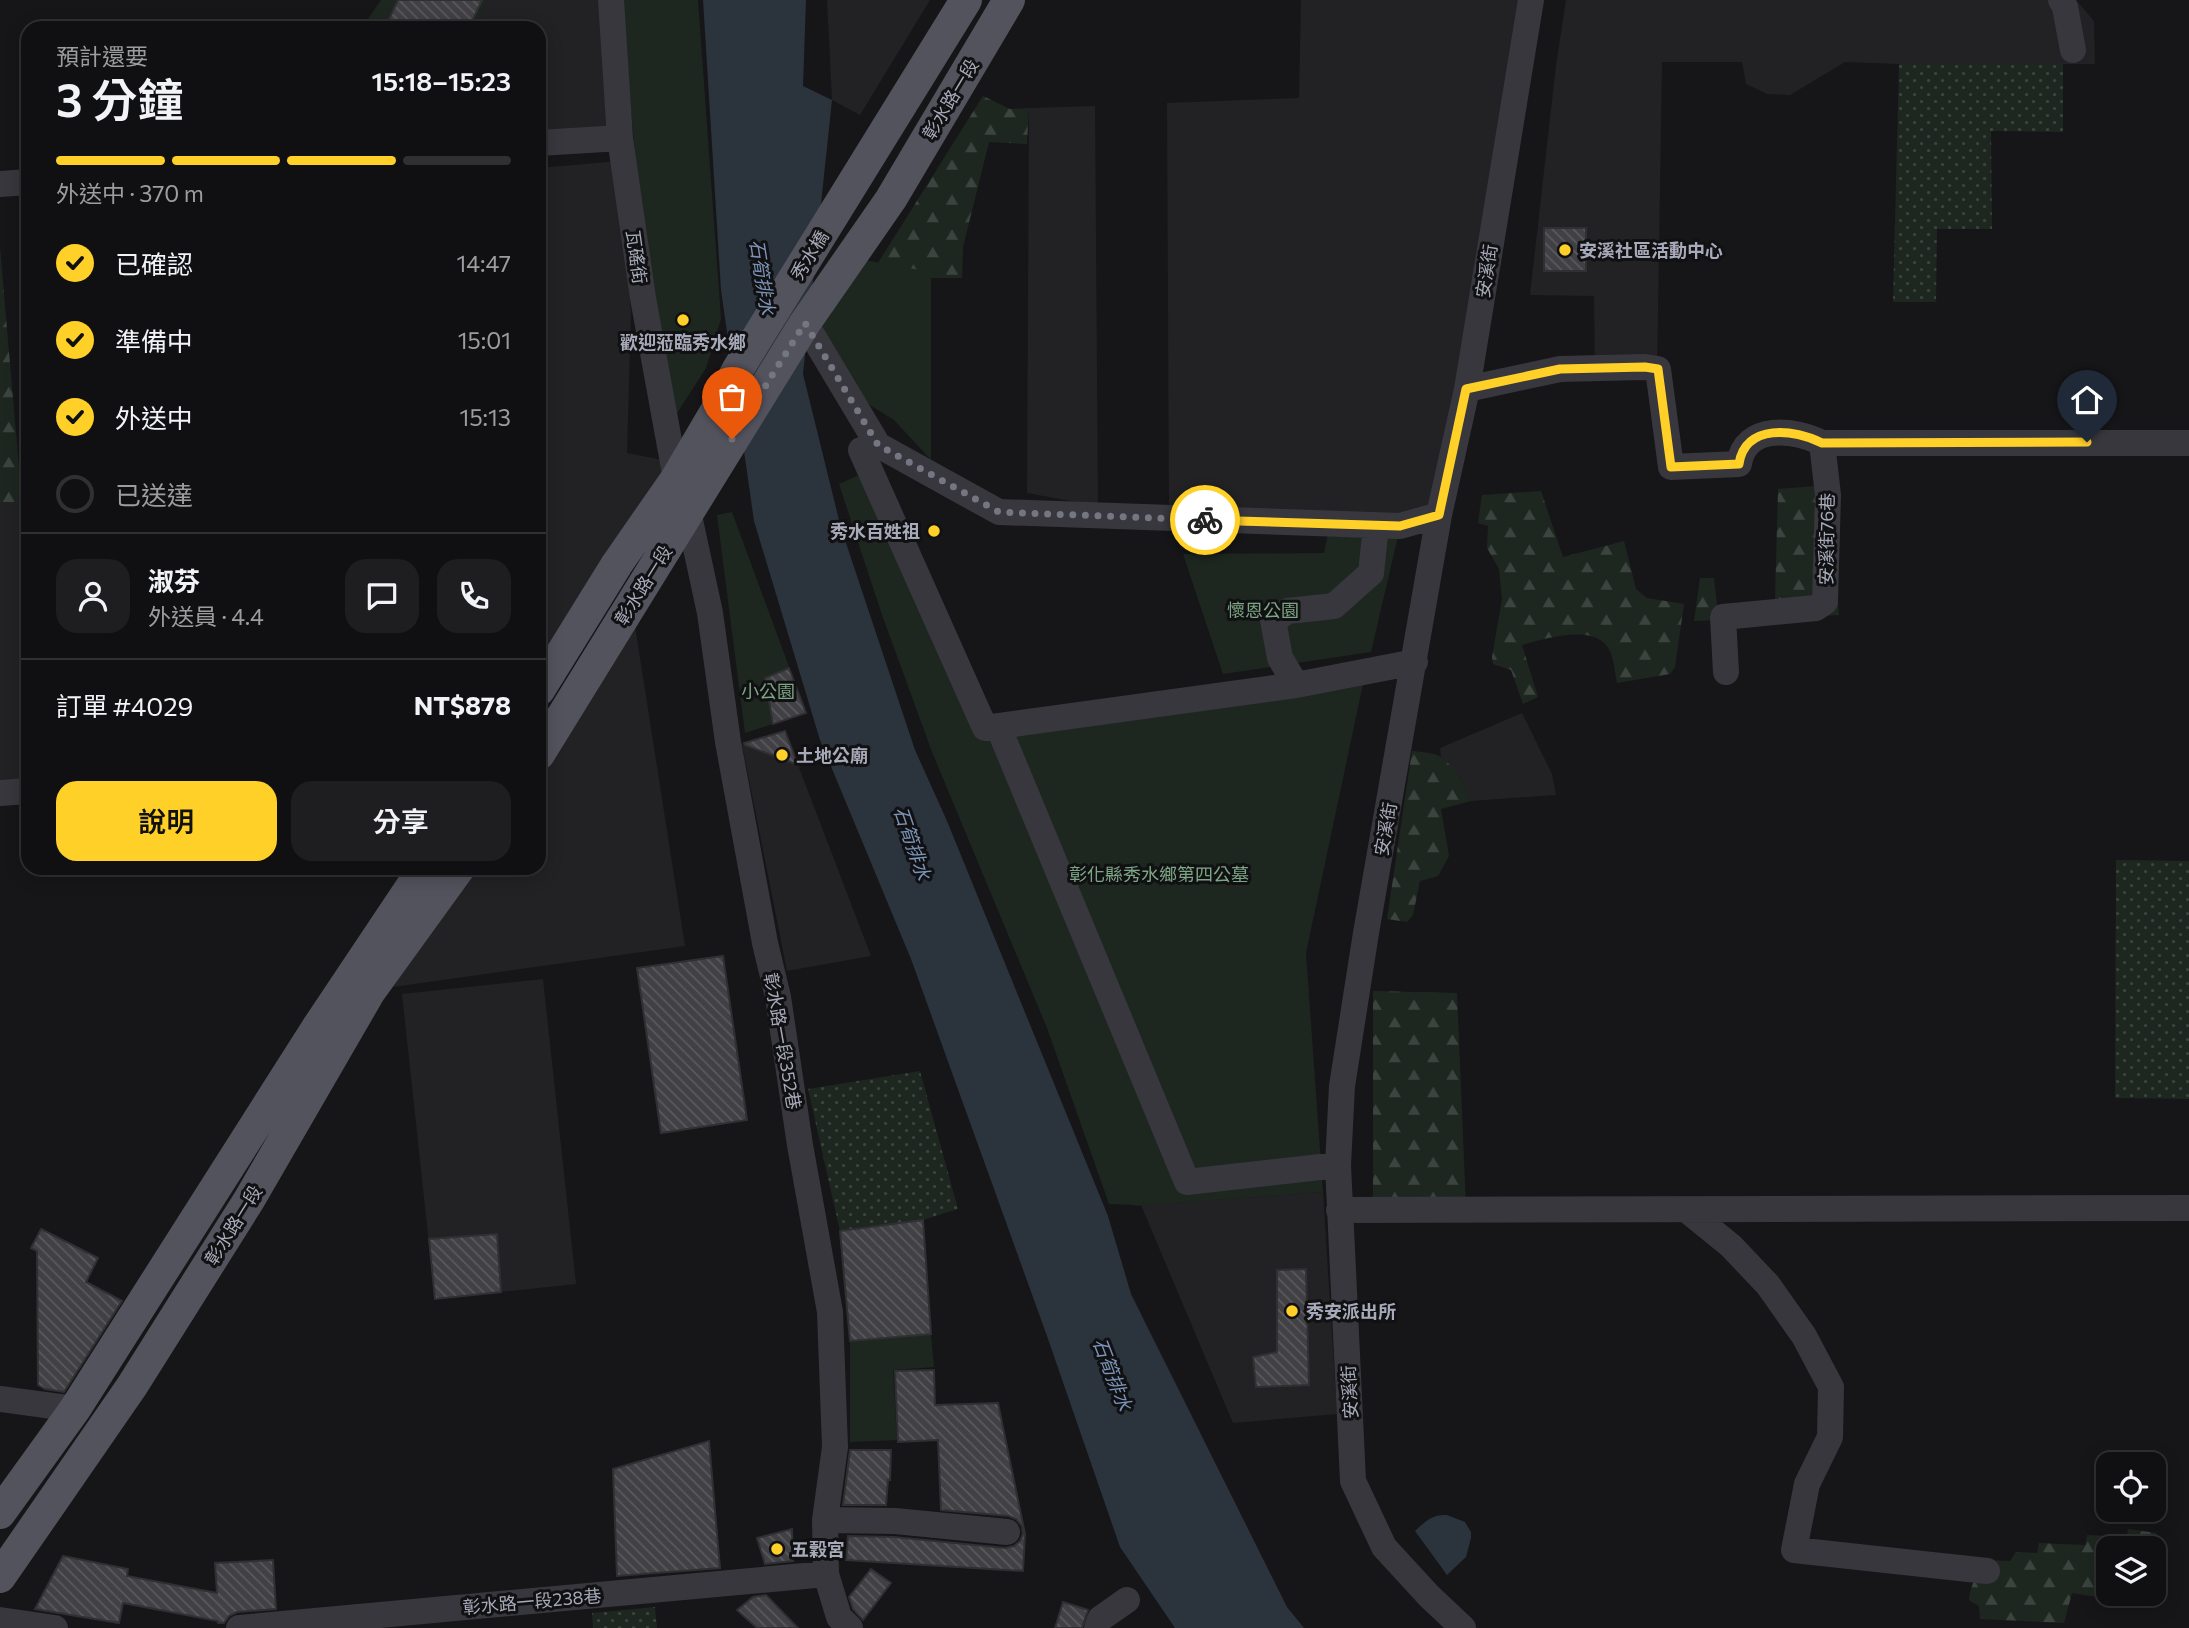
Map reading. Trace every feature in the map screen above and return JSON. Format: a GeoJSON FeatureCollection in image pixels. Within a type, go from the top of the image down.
{"type":"FeatureCollection","features":[{"type":"Feature","properties":{"kind":"main road","name":"秀水橋"},"geometry":{"type":"LineString","coordinates":[[676,479],[738,369],[967,0]]}},
{"type":"Feature","properties":{"kind":"main road","name":"彰水路一段"},"geometry":{"type":"LineString","coordinates":[[891,199],[1009,0]]}},
{"type":"Feature","properties":{"kind":"main road","name":"秀水橋"},"geometry":{"type":"LineString","coordinates":[[747,415],[805,323],[891,199]]}},
{"type":"Feature","properties":{"kind":"main road","name":"彰水路一段"},"geometry":{"type":"LineString","coordinates":[[546,743],[747,415]]}},
{"type":"Feature","properties":{"kind":"main road","name":"彰水路一段"},"geometry":{"type":"LineString","coordinates":[[546,679],[617,564],[676,479]]}},
{"type":"Feature","properties":{"kind":"main road","name":"彰水路一段"},"geometry":{"type":"LineString","coordinates":[[0,1513],[75,1409],[317,1028],[419,875]]}},
{"type":"Feature","properties":{"kind":"main road","name":"彰水路一段"},"geometry":{"type":"LineString","coordinates":[[0,1577],[140,1375],[249,1200],[370,991],[454,875]]}},
{"type":"Feature","properties":{"kind":"street","name":"瓦磘街"},"geometry":{"type":"LineString","coordinates":[[611,0],[620,138],[643,298],[676,479],[688,511]]}},
{"type":"Feature","properties":{"kind":"street","name":"安溪街"},"geometry":{"type":"LineString","coordinates":[[1463,1628],[1429,1597],[1384,1547],[1353,1481],[1338,1165],[1342,1086],[1369,920],[1439,515],[1466,389],[1531,0]]}},
{"type":"Feature","properties":{"kind":"street"},"geometry":{"type":"LineString","coordinates":[[2061,0],[2065,7],[2073,50]]}},
{"type":"Feature","properties":{"kind":"street"},"geometry":{"type":"LineString","coordinates":[[546,143],[620,138]]}},
{"type":"Feature","properties":{"kind":"street"},"geometry":{"type":"LineString","coordinates":[[0,184],[21,182]]}},
{"type":"Feature","properties":{"kind":"street"},"geometry":{"type":"LineString","coordinates":[[805,323],[878,445],[999,512],[1376,526],[1400,526],[1439,515]]}},
{"type":"Feature","properties":{"kind":"street"},"geometry":{"type":"LineString","coordinates":[[1466,389],[1560,369],[1658,369],[1671,467],[1739,464],[1741,453],[1756,438],[1790,432],[1807,435],[1822,443],[2189,443]]}},
{"type":"Feature","properties":{"kind":"street","name":"安溪街76巷"},"geometry":{"type":"LineString","coordinates":[[1726,672],[1723,617],[1816,608],[1825,602],[1828,495],[1822,443]]}},
{"type":"Feature","properties":{"kind":"street"},"geometry":{"type":"LineString","coordinates":[[878,445],[862,450],[985,728],[1296,685],[1415,662]]}},
{"type":"Feature","properties":{"kind":"street","name":"彰水路一段352巷"},"geometry":{"type":"LineString","coordinates":[[688,511],[710,613],[728,742],[765,943],[778,997],[800,1145],[830,1312],[835,1447],[825,1520],[826,1574],[839,1617],[850,1628]]}},
{"type":"Feature","properties":{"kind":"street"},"geometry":{"type":"LineString","coordinates":[[1296,685],[1280,658],[1273,620],[1288,611],[1334,606],[1353,590],[1371,573],[1376,526]]}},
{"type":"Feature","properties":{"kind":"street"},"geometry":{"type":"LineString","coordinates":[[998,726],[1187,1182],[1338,1165]]}},
{"type":"Feature","properties":{"kind":"street"},"geometry":{"type":"LineString","coordinates":[[0,793],[21,791]]}},
{"type":"Feature","properties":{"kind":"street"},"geometry":{"type":"LineString","coordinates":[[1339,1210],[2189,1208]]}},
{"type":"Feature","properties":{"kind":"street"},"geometry":{"type":"LineString","coordinates":[[1688,1211],[1731,1246],[1768,1285],[1804,1336],[1831,1387],[1830,1437],[1807,1485],[1794,1550],[1987,1571]]}},
{"type":"Feature","properties":{"kind":"street"},"geometry":{"type":"LineString","coordinates":[[0,1399],[75,1409]]}},
{"type":"Feature","properties":{"kind":"street"},"geometry":{"type":"LineString","coordinates":[[825,1520],[895,1521],[1007,1532]]}},
{"type":"Feature","properties":{"kind":"street","name":"彰水路一段238巷"},"geometry":{"type":"LineString","coordinates":[[239,1628],[826,1574]]}},
{"type":"Feature","properties":{"kind":"street"},"geometry":{"type":"LineString","coordinates":[[1097,1628],[1100,1619],[1127,1600]]}},
{"type":"Feature","properties":{"kind":"street"},"geometry":{"type":"LineString","coordinates":[[0,1620],[55,1628]]}},
{"type":"Feature","properties":{"kind":"shaded area"},"geometry":{"type":"Polygon","coordinates":[[[487,0],[611,0],[620,139],[546,145],[546,21],[480,21],[487,0]]]}},
{"type":"Feature","properties":{"kind":"shaded area"},"geometry":{"type":"Polygon","coordinates":[[[827,0],[930,0],[860,115],[832,100],[827,0]]]}},
{"type":"Feature","properties":{"kind":"shaded area"},"geometry":{"type":"Polygon","coordinates":[[[1301,0],[1528,0],[1445,519],[1169,517],[1167,103],[1299,98],[1301,0]]]}},
{"type":"Feature","properties":{"kind":"shaded area"},"geometry":{"type":"Polygon","coordinates":[[[1566,0],[2076,0],[2094,21],[2095,64],[1845,62],[1790,95],[1767,94],[1746,84],[1742,62],[1662,62],[1657,373],[1595,376],[1594,296],[1530,295],[1566,0]]]}},
{"type":"Feature","properties":{"kind":"shaded area"},"geometry":{"type":"Polygon","coordinates":[[[1095,106],[1098,506],[1027,493],[1029,108],[1095,106]]]}},
{"type":"Feature","properties":{"kind":"shaded area"},"geometry":{"type":"Polygon","coordinates":[[[619,161],[631,312],[627,453],[668,461],[546,663],[546,167],[619,161]]]}},
{"type":"Feature","properties":{"kind":"shaded area"},"geometry":{"type":"Polygon","coordinates":[[[21,501],[21,796],[0,797],[0,502],[21,501]]]}},
{"type":"Feature","properties":{"kind":"shaded area"},"geometry":{"type":"Polygon","coordinates":[[[633,613],[685,946],[393,987],[465,875],[546,875],[546,749],[633,613]]]}},
{"type":"Feature","properties":{"kind":"shaded area"},"geometry":{"type":"Polygon","coordinates":[[[1522,713],[1552,774],[1556,795],[1471,801],[1461,780],[1441,757],[1440,748],[1522,713]]]}},
{"type":"Feature","properties":{"kind":"shaded area"},"geometry":{"type":"Polygon","coordinates":[[[742,744],[798,765],[871,956],[787,971],[742,744]]]}},
{"type":"Feature","properties":{"kind":"shaded area"},"geometry":{"type":"Polygon","coordinates":[[[543,979],[576,1284],[435,1299],[402,994],[543,979]]]}},
{"type":"Feature","properties":{"kind":"shaded area","name":"秀安派出所"},"geometry":{"type":"Polygon","coordinates":[[[1323,1192],[1337,1414],[1233,1423],[1141,1205],[1323,1192]]]}},
{"type":"Feature","properties":{"kind":"green space"},"geometry":{"type":"Polygon","coordinates":[[[381,0],[487,0],[480,21],[367,21],[381,0]]]}},
{"type":"Feature","properties":{"kind":"green space"},"geometry":{"type":"Polygon","coordinates":[[[621,0],[698,0],[721,319],[706,368],[661,438],[621,0]]]}},
{"type":"Feature","properties":{"kind":"green space"},"geometry":{"type":"Polygon","coordinates":[[[1899,64],[2063,64],[2063,132],[1991,131],[1992,229],[1937,229],[1936,302],[1893,302],[1899,64]]]}},
{"type":"Feature","properties":{"kind":"green space"},"geometry":{"type":"Polygon","coordinates":[[[983,96],[1010,109],[1029,108],[1027,144],[989,142],[963,247],[962,278],[930,278],[876,266],[983,96]]]}},
{"type":"Feature","properties":{"kind":"green space"},"geometry":{"type":"Polygon","coordinates":[[[0,248],[21,502],[0,502],[0,248]]]}},
{"type":"Feature","properties":{"kind":"green space"},"geometry":{"type":"Polygon","coordinates":[[[853,258],[931,272],[931,460],[894,420],[865,402],[814,322],[853,258]]]}},
{"type":"Feature","properties":{"kind":"green space","name":"彰化縣秀水鄉第四公墓"},"geometry":{"type":"Polygon","coordinates":[[[859,475],[980,737],[1363,684],[1306,953],[1323,1192],[1134,1206],[1136,1205],[1109,1204],[1047,1028],[932,752],[881,612],[839,484],[859,475]]]}},
{"type":"Feature","properties":{"kind":"green space"},"geometry":{"type":"Polygon","coordinates":[[[1830,485],[1839,615],[1694,621],[1700,578],[1714,578],[1717,605],[1775,600],[1778,489],[1830,485]]]}},
{"type":"Feature","properties":{"kind":"green space"},"geometry":{"type":"Polygon","coordinates":[[[1541,491],[1563,557],[1624,541],[1636,589],[1647,598],[1684,604],[1675,667],[1670,674],[1617,683],[1610,651],[1603,642],[1582,635],[1556,637],[1522,645],[1538,697],[1523,704],[1511,670],[1493,664],[1502,599],[1499,569],[1487,548],[1488,526],[1478,523],[1482,495],[1541,491]]]}},
{"type":"Feature","properties":{"kind":"green space","name":"小公園"},"geometry":{"type":"Polygon","coordinates":[[[732,512],[806,713],[745,733],[717,515],[732,512]]]}},
{"type":"Feature","properties":{"kind":"green space","name":"懷恩公園"},"geometry":{"type":"Polygon","coordinates":[[[1329,528],[1399,532],[1371,652],[1223,674],[1183,554],[1324,553],[1329,528]]]}},
{"type":"Feature","properties":{"kind":"green space"},"geometry":{"type":"Polygon","coordinates":[[[1412,751],[1433,754],[1445,760],[1458,776],[1471,801],[1441,809],[1449,856],[1438,876],[1420,881],[1413,915],[1407,922],[1387,919],[1412,751]]]}},
{"type":"Feature","properties":{"kind":"green space"},"geometry":{"type":"Polygon","coordinates":[[[2116,860],[2189,861],[2189,1099],[2115,1098],[2116,860]]]}},
{"type":"Feature","properties":{"kind":"green space"},"geometry":{"type":"Polygon","coordinates":[[[1373,991],[1457,993],[1466,1208],[1373,1208],[1373,991]]]}},
{"type":"Feature","properties":{"kind":"green space"},"geometry":{"type":"Polygon","coordinates":[[[920,1071],[958,1209],[923,1220],[840,1231],[808,1089],[920,1071]]]}},
{"type":"Feature","properties":{"kind":"green space"},"geometry":{"type":"Polygon","coordinates":[[[931,1334],[934,1367],[893,1370],[897,1440],[850,1442],[850,1341],[931,1334]]]}},
{"type":"Feature","properties":{"kind":"green space"},"geometry":{"type":"Polygon","coordinates":[[[2128,1529],[2157,1533],[2156,1536],[2127,1536],[2128,1529]]]}},
{"type":"Feature","properties":{"kind":"green space"},"geometry":{"type":"Polygon","coordinates":[[[2087,1535],[2107,1536],[2096,1536],[2096,1597],[2072,1593],[2064,1623],[1980,1619],[1979,1606],[1969,1600],[1983,1560],[2010,1561],[2016,1552],[2037,1553],[2039,1543],[2085,1545],[2087,1535]]]}},
{"type":"Feature","properties":{"kind":"green space"},"geometry":{"type":"Polygon","coordinates":[[[655,1607],[657,1628],[593,1628],[592,1613],[655,1607]]]}},
{"type":"Feature","properties":{"kind":"water","name":"石筍排水"},"geometry":{"type":"Polygon","coordinates":[[[703,0],[806,0],[803,86],[832,100],[803,374],[841,528],[915,750],[947,821],[1108,1216],[1131,1294],[1287,1607],[1304,1628],[1175,1628],[1120,1547],[911,959],[820,740],[754,521],[721,290],[703,0]]]}},
{"type":"Feature","properties":{"kind":"water"},"geometry":{"type":"Polygon","coordinates":[[[1447,1515],[1465,1522],[1471,1532],[1471,1538],[1466,1557],[1447,1575],[1415,1531],[1433,1517],[1447,1515]]]}},
{"type":"Feature","properties":{"kind":"building"},"geometry":{"type":"Polygon","coordinates":[[[398,0],[482,0],[472,21],[388,21],[398,0]]]}},
{"type":"Feature","properties":{"kind":"building","name":"安溪社區活動中心"},"geometry":{"type":"Polygon","coordinates":[[[1544,228],[1586,228],[1586,271],[1544,271],[1544,228]]]}},
{"type":"Feature","properties":{"kind":"building"},"geometry":{"type":"Polygon","coordinates":[[[789,668],[806,713],[773,724],[765,678],[789,668]]]}},
{"type":"Feature","properties":{"kind":"building","name":"土地公廟"},"geometry":{"type":"Polygon","coordinates":[[[785,731],[798,765],[744,743],[785,731]]]}},
{"type":"Feature","properties":{"kind":"building"},"geometry":{"type":"Polygon","coordinates":[[[723,956],[747,1120],[661,1133],[637,968],[723,956]]]}},
{"type":"Feature","properties":{"kind":"building"},"geometry":{"type":"Polygon","coordinates":[[[923,1220],[931,1334],[850,1341],[840,1231],[923,1220]]]}},
{"type":"Feature","properties":{"kind":"building"},"geometry":{"type":"Polygon","coordinates":[[[41,1229],[98,1258],[86,1282],[122,1301],[64,1392],[38,1385],[37,1251],[31,1248],[41,1229]]]}},
{"type":"Feature","properties":{"kind":"building"},"geometry":{"type":"Polygon","coordinates":[[[497,1234],[501,1292],[435,1299],[429,1239],[497,1234]]]}},
{"type":"Feature","properties":{"kind":"building","name":"秀安派出所"},"geometry":{"type":"Polygon","coordinates":[[[1306,1269],[1309,1385],[1256,1387],[1253,1357],[1277,1352],[1277,1270],[1306,1269]]]}},
{"type":"Feature","properties":{"kind":"building"},"geometry":{"type":"Polygon","coordinates":[[[934,1370],[935,1405],[998,1403],[1025,1534],[1023,1571],[846,1560],[848,1536],[894,1537],[1005,1548],[1020,1541],[1022,1526],[1009,1516],[941,1510],[938,1440],[898,1442],[895,1371],[934,1370]]]}},
{"type":"Feature","properties":{"kind":"building"},"geometry":{"type":"Polygon","coordinates":[[[709,1441],[720,1568],[617,1576],[613,1469],[709,1441]]]}},
{"type":"Feature","properties":{"kind":"building"},"geometry":{"type":"Polygon","coordinates":[[[850,1450],[891,1450],[886,1505],[843,1505],[850,1450]]]}},
{"type":"Feature","properties":{"kind":"building","name":"五穀宮"},"geometry":{"type":"Polygon","coordinates":[[[792,1529],[793,1561],[765,1564],[757,1538],[792,1529]]]}},
{"type":"Feature","properties":{"kind":"building"},"geometry":{"type":"Polygon","coordinates":[[[63,1556],[128,1569],[127,1576],[217,1593],[215,1563],[273,1560],[276,1609],[237,1612],[229,1616],[224,1623],[218,1623],[123,1603],[119,1623],[35,1609],[63,1556]]]}},
{"type":"Feature","properties":{"kind":"building"},"geometry":{"type":"Polygon","coordinates":[[[871,1569],[891,1583],[863,1620],[853,1609],[849,1597],[871,1569]]]}},
{"type":"Feature","properties":{"kind":"building"},"geometry":{"type":"Polygon","coordinates":[[[766,1595],[798,1628],[757,1628],[737,1610],[753,1597],[766,1595]]]}},
{"type":"Feature","properties":{"kind":"building"},"geometry":{"type":"Polygon","coordinates":[[[1063,1602],[1088,1610],[1082,1628],[1055,1628],[1063,1602]]]}},
{"type":"Feature","properties":{"kind":"way so far"},"geometry":{"type":"LineString","coordinates":[[732,439],[805,323],[878,445],[999,512],[1205,520]]}},
{"type":"Feature","properties":{"kind":"place","name":"安溪社區活動中心"},"geometry":{"type":"Point","coordinates":[1565,250]}},
{"type":"Feature","properties":{"kind":"place","name":"歡迎蒞臨秀水鄉"},"geometry":{"type":"Point","coordinates":[683,320]}},
{"type":"Feature","properties":{"kind":"place","name":"秀水百姓祖"},"geometry":{"type":"Point","coordinates":[934,531]}},
{"type":"Feature","properties":{"kind":"place","name":"土地公廟"},"geometry":{"type":"Point","coordinates":[782,755]}},
{"type":"Feature","properties":{"kind":"place","name":"秀安派出所"},"geometry":{"type":"Point","coordinates":[1292,1311]}},
{"type":"Feature","properties":{"kind":"place","name":"五穀宮"},"geometry":{"type":"Point","coordinates":[777,1549]}},
{"type":"Feature","properties":{"kind":"route"},"geometry":{"type":"LineString","coordinates":[[1205,520],[1400,526],[1439,515],[1466,389],[1560,369],[1658,369],[1671,467],[1739,464],[1741,453],[1756,438],[1790,432],[1807,435],[1822,443],[2087,442]]}}]}
